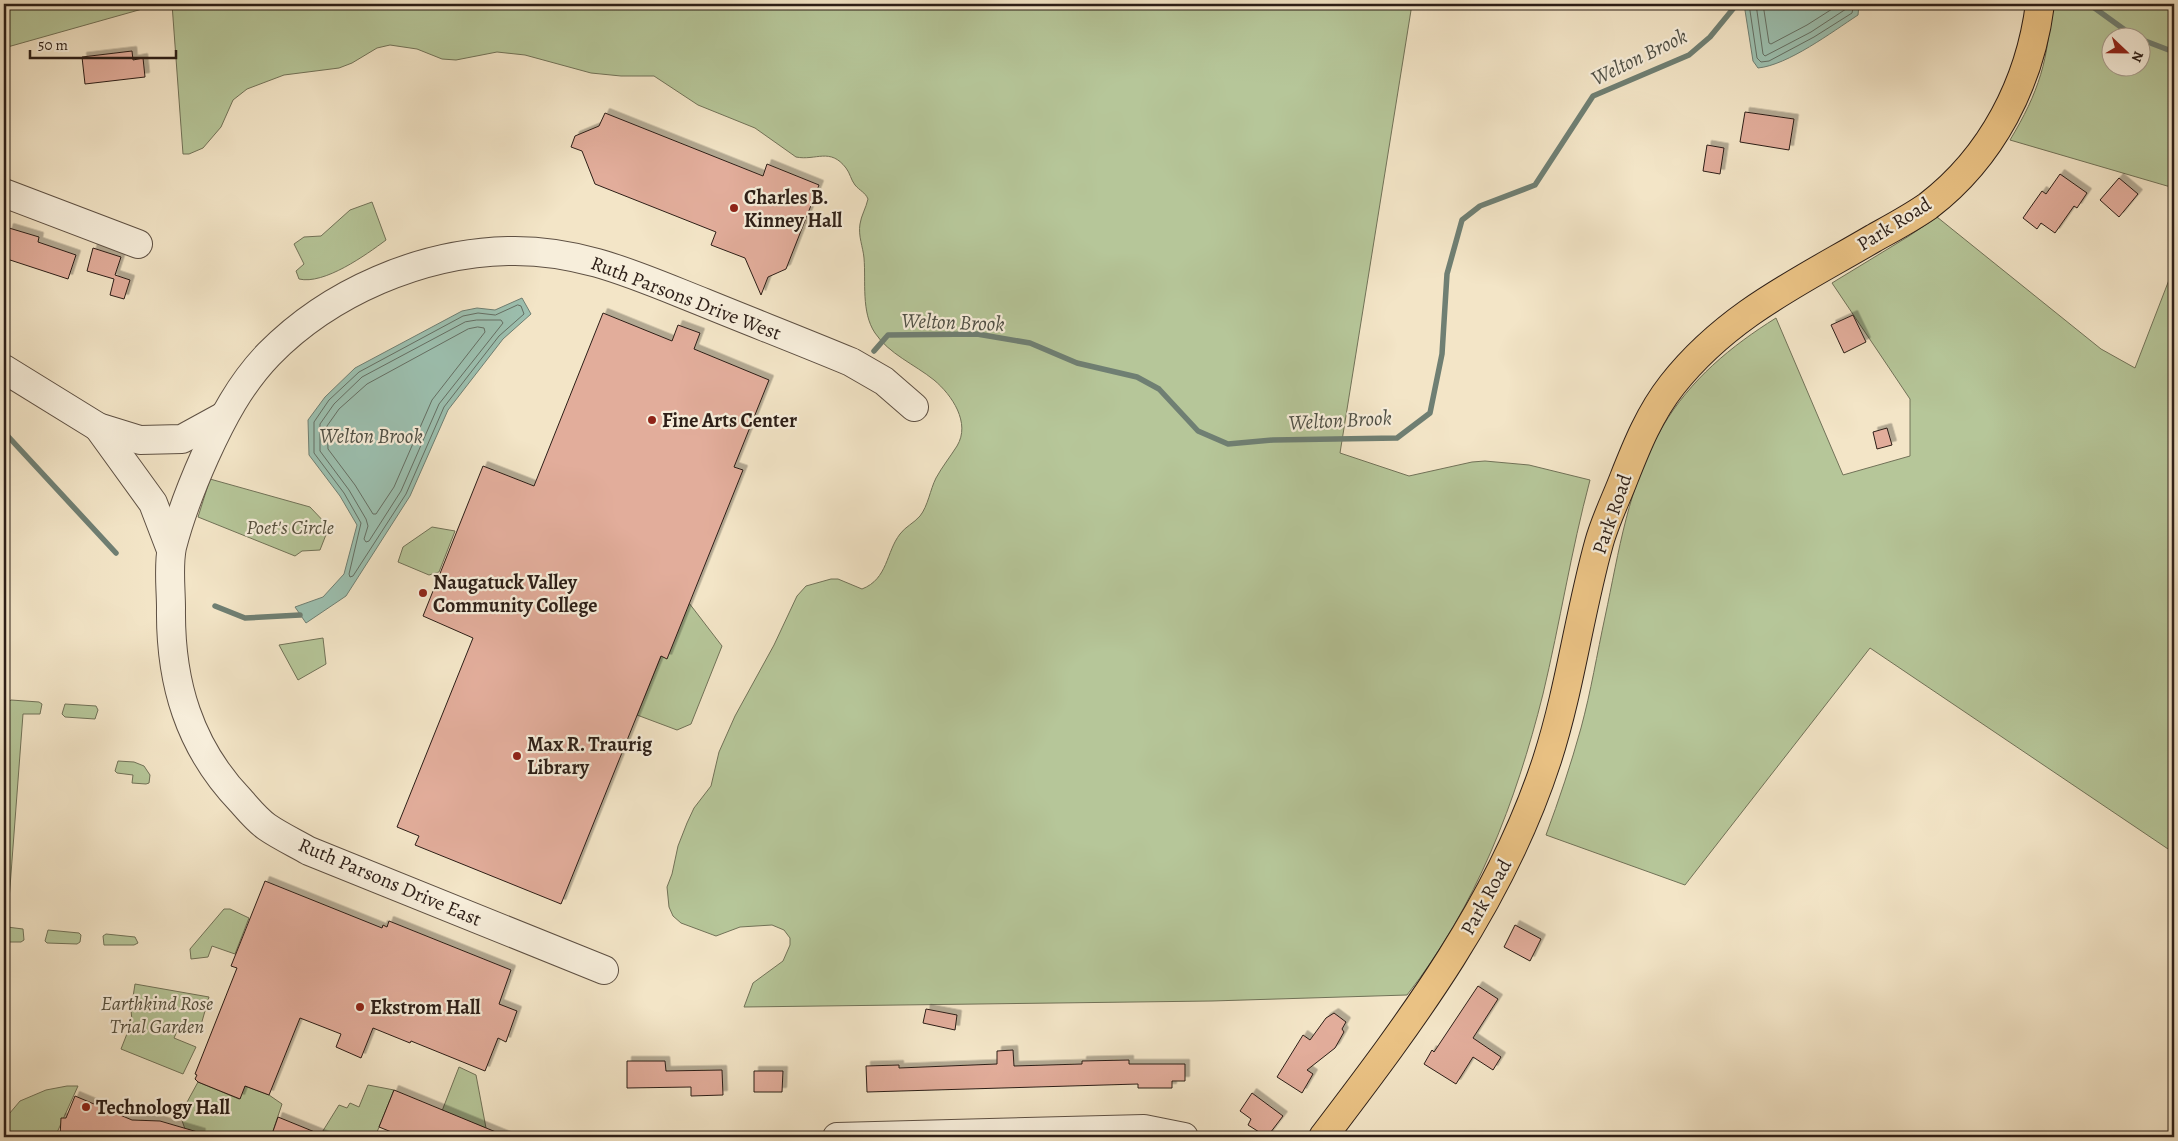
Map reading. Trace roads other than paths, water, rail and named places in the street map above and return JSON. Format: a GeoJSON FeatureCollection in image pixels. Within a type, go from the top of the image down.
{"type":"FeatureCollection","features":[{"type":"Feature","properties":{"kind":"main road","name":"Park Road"},"geometry":{"type":"LineString","coordinates":[[1324,1137],[1414,1017],[1465,937],[1506,864],[1527,817],[1550,751],[1568,685],[1600,540],[1648,420],[1694,358],[1722,332],[1772,296],[1925,208],[1954,185],[1978,156],[2002,122],[2020,86],[2040,4]]}},
{"type":"Feature","properties":{"kind":"street"},"geometry":{"type":"LineString","coordinates":[[4,193],[138,244]]}},
{"type":"Feature","properties":{"kind":"street","name":"Ruth Parsons Drive West"},"geometry":{"type":"LineString","coordinates":[[171,550],[190,489],[224,416],[241,388],[268,355],[294,332],[344,298],[398,271],[452,256],[508,251],[564,254],[621,270],[851,362],[884,381],[914,407]]}},
{"type":"Feature","properties":{"kind":"street"},"geometry":{"type":"LineString","coordinates":[[4,369],[98,427],[140,440],[182,439],[224,416]]}},
{"type":"Feature","properties":{"kind":"street"},"geometry":{"type":"LineString","coordinates":[[98,427],[152,503],[171,550]]}},
{"type":"Feature","properties":{"kind":"street","name":"Ruth Parsons Drive East"},"geometry":{"type":"LineString","coordinates":[[171,550],[171,637],[180,697],[210,763],[231,790],[264,825],[327,859],[604,970]]}},
{"type":"Feature","properties":{"kind":"street"},"geometry":{"type":"LineString","coordinates":[[837,1137],[1144,1129],[1184,1137]]}},
{"type":"Feature","properties":{"kind":"water"},"geometry":{"type":"Polygon","coordinates":[[[1744,4],[1859,4],[1858,15],[1823,38],[1783,61],[1758,68],[1753,61],[1744,4]]]}},
{"type":"Feature","properties":{"kind":"water","name":"Welton Brook"},"geometry":{"type":"Polygon","coordinates":[[[522,298],[531,314],[503,339],[448,410],[410,496],[346,596],[306,623],[295,607],[323,597],[344,574],[357,525],[340,496],[309,455],[308,420],[325,397],[355,368],[462,311],[477,308],[495,310],[522,298]]]}},
{"type":"Feature","properties":{"kind":"waterway","name":"Welton Brook"},"geometry":{"type":"LineString","coordinates":[[874,351],[888,335],[977,334],[1030,343],[1077,363],[1137,377],[1159,389],[1198,431],[1228,444],[1273,440],[1397,438],[1430,413],[1442,354],[1447,274],[1462,220],[1480,206],[1535,185],[1593,96],[1689,55],[1710,37],[1737,4]]}},
{"type":"Feature","properties":{"kind":"waterway","name":"Welton Brook"},"geometry":{"type":"LineString","coordinates":[[2089,4],[2122,28]]}},
{"type":"Feature","properties":{"kind":"waterway","name":"Welton Brook"},"geometry":{"type":"LineString","coordinates":[[2150,43],[2174,52]]}},
{"type":"Feature","properties":{"kind":"waterway","name":"Welton Brook"},"geometry":{"type":"LineString","coordinates":[[4,432],[116,553]]}},
{"type":"Feature","properties":{"kind":"waterway","name":"Welton Brook"},"geometry":{"type":"LineString","coordinates":[[215,606],[245,618],[300,615]]}},
{"type":"Feature","properties":{"kind":"place","name":"Charles B. Kinney Hall"},"geometry":{"type":"Point","coordinates":[734,208]}},
{"type":"Feature","properties":{"kind":"place","name":"Fine Arts Center"},"geometry":{"type":"Point","coordinates":[652,420]}},
{"type":"Feature","properties":{"kind":"place","name":"Naugatuck Valley Community College"},"geometry":{"type":"Point","coordinates":[423,593]}},
{"type":"Feature","properties":{"kind":"place","name":"Max R. Traurig Library"},"geometry":{"type":"Point","coordinates":[517,756]}},
{"type":"Feature","properties":{"kind":"place","name":"Ekstrom Hall"},"geometry":{"type":"Point","coordinates":[360,1007]}},
{"type":"Feature","properties":{"kind":"place","name":"Technology Hall"},"geometry":{"type":"Point","coordinates":[86,1107]}},
{"type":"Feature","properties":{"kind":"park label","name":"Poet's Circle"},"geometry":{"type":"Point","coordinates":[290,527]}},
{"type":"Feature","properties":{"kind":"park label","name":"Earthkind Rose Trial Garden"},"geometry":{"type":"Point","coordinates":[157,1014]}}]}
